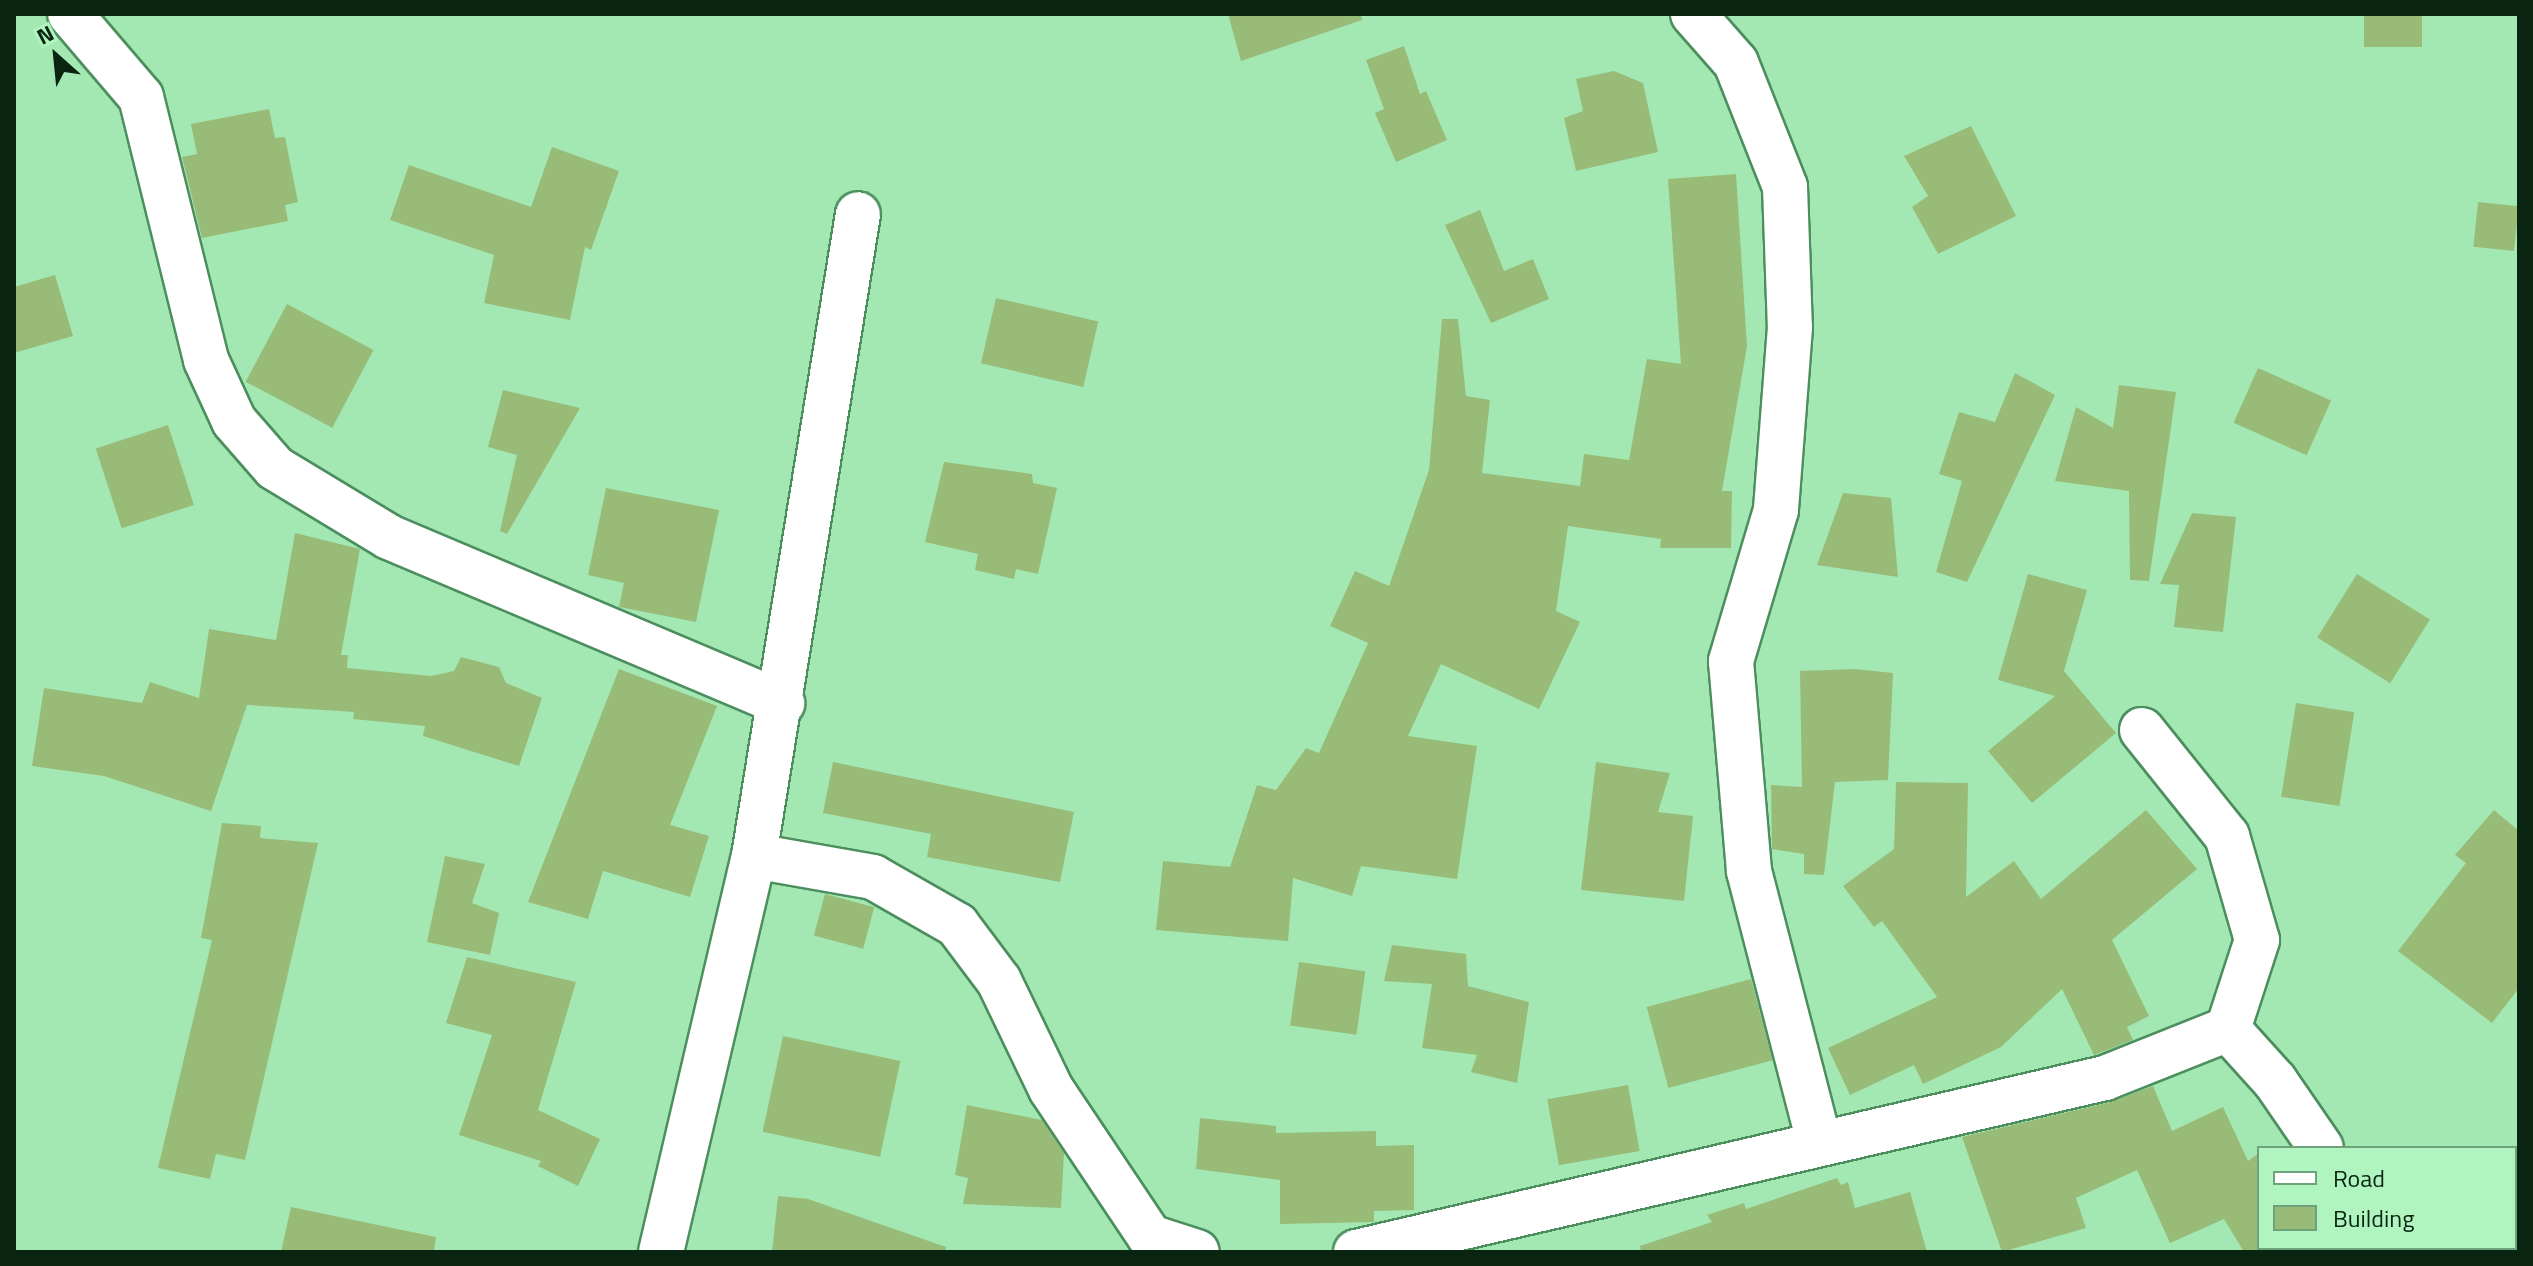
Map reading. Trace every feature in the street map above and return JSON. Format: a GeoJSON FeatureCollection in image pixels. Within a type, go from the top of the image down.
{"type":"FeatureCollection","features":[{"type":"Feature","properties":{"kind":"street"},"geometry":{"type":"LineString","coordinates":[[70,14],[141,97],[206,360],[234,421],[275,468],[389,537],[782,703]]}},
{"type":"Feature","properties":{"kind":"street"},"geometry":{"type":"LineString","coordinates":[[1693,14],[1736,63],[1785,187],[1790,327],[1776,510],[1731,661],[1749,871],[1819,1142]]}},
{"type":"Feature","properties":{"kind":"street"},"geometry":{"type":"LineString","coordinates":[[661,1252],[754,856],[782,703],[858,214]]}},
{"type":"Feature","properties":{"kind":"street"},"geometry":{"type":"LineString","coordinates":[[2142,730],[2227,836],[2257,940],[2228,1029]]}},
{"type":"Feature","properties":{"kind":"street"},"geometry":{"type":"LineString","coordinates":[[754,856],[873,877],[957,925],[999,981],[1051,1089],[1150,1237],[1197,1252]]}},
{"type":"Feature","properties":{"kind":"street"},"geometry":{"type":"LineString","coordinates":[[1356,1252],[2105,1078],[2228,1029]]}},
{"type":"Feature","properties":{"kind":"street"},"geometry":{"type":"LineString","coordinates":[[2228,1029],[2275,1081],[2320,1146]]}},
{"type":"Feature","properties":{"kind":"building"},"geometry":{"type":"Polygon","coordinates":[[[1228,14],[1361,14],[1362,20],[1241,61],[1228,14]]]}},
{"type":"Feature","properties":{"kind":"building"},"geometry":{"type":"Polygon","coordinates":[[[2364,14],[2422,14],[2422,47],[2364,47],[2364,14]]]}},
{"type":"Feature","properties":{"kind":"building"},"geometry":{"type":"Polygon","coordinates":[[[1404,46],[1420,94],[1426,91],[1447,140],[1396,162],[1375,113],[1384,109],[1366,60],[1404,46]]]}},
{"type":"Feature","properties":{"kind":"building"},"geometry":{"type":"Polygon","coordinates":[[[1614,71],[1643,83],[1658,152],[1576,171],[1564,118],[1583,111],[1576,79],[1614,71]]]}},
{"type":"Feature","properties":{"kind":"building"},"geometry":{"type":"Polygon","coordinates":[[[269,109],[275,138],[285,137],[298,202],[285,205],[288,221],[202,238],[182,157],[197,154],[191,124],[269,109]]]}},
{"type":"Feature","properties":{"kind":"building"},"geometry":{"type":"Polygon","coordinates":[[[1971,126],[2016,216],[1938,254],[1912,207],[1928,196],[1904,156],[1971,126]]]}},
{"type":"Feature","properties":{"kind":"building"},"geometry":{"type":"Polygon","coordinates":[[[552,147],[619,171],[591,250],[585,247],[570,320],[484,303],[494,255],[390,220],[409,165],[531,207],[552,147]]]}},
{"type":"Feature","properties":{"kind":"building"},"geometry":{"type":"Polygon","coordinates":[[[1736,174],[1747,346],[1722,491],[1732,491],[1731,548],[1660,548],[1661,539],[1568,526],[1556,611],[1580,622],[1539,709],[1441,664],[1408,736],[1477,746],[1457,879],[1361,866],[1352,896],[1293,878],[1288,941],[1156,930],[1163,861],[1230,867],[1257,785],[1276,790],[1306,748],[1319,753],[1368,643],[1330,626],[1355,571],[1389,586],[1429,470],[1442,319],[1458,319],[1466,396],[1490,400],[1482,473],[1580,486],[1584,454],[1629,460],[1647,359],[1681,364],[1668,179],[1736,174]]]}},
{"type":"Feature","properties":{"kind":"building"},"geometry":{"type":"Polygon","coordinates":[[[2478,202],[2519,206],[2514,251],[2473,247],[2478,202]]]}},
{"type":"Feature","properties":{"kind":"building"},"geometry":{"type":"Polygon","coordinates":[[[1480,210],[1504,271],[1533,259],[1549,299],[1491,323],[1445,225],[1480,210]]]}},
{"type":"Feature","properties":{"kind":"building"},"geometry":{"type":"Polygon","coordinates":[[[55,275],[73,336],[14,353],[14,287],[55,275]]]}},
{"type":"Feature","properties":{"kind":"building"},"geometry":{"type":"Polygon","coordinates":[[[996,298],[1098,322],[1083,387],[981,363],[996,298]]]}},
{"type":"Feature","properties":{"kind":"building"},"geometry":{"type":"Polygon","coordinates":[[[287,304],[374,350],[332,428],[246,382],[287,304]]]}},
{"type":"Feature","properties":{"kind":"building"},"geometry":{"type":"Polygon","coordinates":[[[2258,368],[2331,401],[2307,455],[2234,423],[2258,368]]]}},
{"type":"Feature","properties":{"kind":"building"},"geometry":{"type":"Polygon","coordinates":[[[2015,373],[2055,395],[1967,582],[1936,572],[1962,481],[1939,474],[1959,412],[1995,422],[2015,373]]]}},
{"type":"Feature","properties":{"kind":"building"},"geometry":{"type":"Polygon","coordinates":[[[2119,385],[2176,392],[2149,581],[2130,580],[2129,491],[2055,481],[2076,407],[2113,428],[2119,385]]]}},
{"type":"Feature","properties":{"kind":"building"},"geometry":{"type":"Polygon","coordinates":[[[503,390],[580,408],[507,534],[500,531],[517,455],[488,447],[503,390]]]}},
{"type":"Feature","properties":{"kind":"building"},"geometry":{"type":"Polygon","coordinates":[[[168,425],[194,505],[122,528],[96,448],[168,425]]]}},
{"type":"Feature","properties":{"kind":"building"},"geometry":{"type":"Polygon","coordinates":[[[944,462],[1032,474],[1033,483],[1057,488],[1038,574],[1016,569],[1014,579],[975,570],[978,554],[925,542],[944,462]]]}},
{"type":"Feature","properties":{"kind":"building"},"geometry":{"type":"Polygon","coordinates":[[[606,488],[719,510],[696,622],[619,607],[624,583],[588,575],[606,488]]]}},
{"type":"Feature","properties":{"kind":"building"},"geometry":{"type":"Polygon","coordinates":[[[1843,493],[1891,498],[1898,577],[1817,565],[1843,493]]]}},
{"type":"Feature","properties":{"kind":"building"},"geometry":{"type":"Polygon","coordinates":[[[2192,513],[2236,517],[2223,632],[2174,627],[2179,585],[2160,584],[2192,513]]]}},
{"type":"Feature","properties":{"kind":"building"},"geometry":{"type":"Polygon","coordinates":[[[295,533],[360,549],[341,655],[348,655],[347,668],[431,676],[454,671],[461,657],[499,667],[506,683],[542,698],[519,766],[423,736],[425,726],[353,719],[354,712],[247,705],[211,811],[104,776],[32,766],[44,688],[142,703],[150,682],[199,698],[209,629],[276,640],[295,533]]]}},
{"type":"Feature","properties":{"kind":"building"},"geometry":{"type":"Polygon","coordinates":[[[2028,574],[2087,590],[2064,671],[2116,733],[2032,803],[1988,751],[2055,696],[1998,680],[2028,574]]]}},
{"type":"Feature","properties":{"kind":"building"},"geometry":{"type":"Polygon","coordinates":[[[2357,574],[2430,620],[2390,683],[2317,638],[2357,574]]]}},
{"type":"Feature","properties":{"kind":"building"},"geometry":{"type":"Polygon","coordinates":[[[619,669],[717,706],[670,825],[709,836],[690,897],[603,871],[588,919],[528,902],[619,669]]]}},
{"type":"Feature","properties":{"kind":"building"},"geometry":{"type":"Polygon","coordinates":[[[1855,669],[1893,673],[1888,780],[1835,782],[1824,875],[1804,874],[1804,854],[1772,849],[1771,785],[1802,787],[1800,671],[1855,669]]]}},
{"type":"Feature","properties":{"kind":"building"},"geometry":{"type":"Polygon","coordinates":[[[2296,703],[2354,712],[2339,806],[2281,797],[2296,703]]]}},
{"type":"Feature","properties":{"kind":"building"},"geometry":{"type":"Polygon","coordinates":[[[833,762],[1074,812],[1060,882],[927,857],[931,834],[823,813],[833,762]]]}},
{"type":"Feature","properties":{"kind":"building"},"geometry":{"type":"Polygon","coordinates":[[[1596,762],[1670,773],[1658,812],[1693,816],[1684,901],[1581,890],[1596,762]]]}},
{"type":"Feature","properties":{"kind":"building"},"geometry":{"type":"Polygon","coordinates":[[[1896,782],[1968,783],[1966,897],[2014,861],[2041,899],[2146,810],[2197,869],[2112,940],[2149,1016],[2127,1027],[2133,1040],[2094,1055],[2062,989],[2001,1047],[1923,1084],[1914,1065],[1850,1095],[1828,1048],[1937,997],[1882,921],[1874,927],[1843,886],[1894,849],[1896,782]]]}},
{"type":"Feature","properties":{"kind":"building"},"geometry":{"type":"Polygon","coordinates":[[[2494,810],[2519,831],[2519,988],[2492,1023],[2398,951],[2466,863],[2455,855],[2494,810]]]}},
{"type":"Feature","properties":{"kind":"building"},"geometry":{"type":"Polygon","coordinates":[[[222,823],[261,826],[260,838],[318,843],[245,1160],[216,1154],[210,1179],[158,1168],[212,940],[201,938],[222,823]]]}},
{"type":"Feature","properties":{"kind":"building"},"geometry":{"type":"Polygon","coordinates":[[[445,856],[485,864],[472,903],[499,913],[490,955],[427,942],[445,856]]]}},
{"type":"Feature","properties":{"kind":"building"},"geometry":{"type":"Polygon","coordinates":[[[825,894],[874,907],[863,949],[814,936],[825,894]]]}},
{"type":"Feature","properties":{"kind":"building"},"geometry":{"type":"Polygon","coordinates":[[[1392,945],[1466,954],[1468,986],[1529,1002],[1517,1083],[1471,1072],[1477,1055],[1422,1048],[1432,984],[1384,981],[1392,945]]]}},
{"type":"Feature","properties":{"kind":"building"},"geometry":{"type":"Polygon","coordinates":[[[467,957],[576,982],[538,1110],[600,1139],[578,1186],[538,1166],[541,1161],[459,1135],[492,1035],[446,1023],[467,957]]]}},
{"type":"Feature","properties":{"kind":"building"},"geometry":{"type":"Polygon","coordinates":[[[1299,962],[1365,971],[1356,1035],[1290,1025],[1299,962]]]}},
{"type":"Feature","properties":{"kind":"building"},"geometry":{"type":"Polygon","coordinates":[[[1751,979],[1773,1060],[1668,1088],[1647,1007],[1751,979]]]}},
{"type":"Feature","properties":{"kind":"building"},"geometry":{"type":"Polygon","coordinates":[[[783,1036],[900,1061],[880,1157],[763,1132],[783,1036]]]}},
{"type":"Feature","properties":{"kind":"building"},"geometry":{"type":"Polygon","coordinates":[[[1628,1085],[1640,1151],[1559,1165],[1547,1099],[1628,1085]]]}},
{"type":"Feature","properties":{"kind":"building"},"geometry":{"type":"Polygon","coordinates":[[[2153,1086],[2172,1131],[2223,1107],[2248,1161],[2257,1154],[2259,1252],[2244,1252],[2224,1219],[2170,1243],[2137,1170],[2076,1198],[2086,1228],[2002,1252],[1962,1137],[2111,1102],[2153,1086]]]}},
{"type":"Feature","properties":{"kind":"building"},"geometry":{"type":"Polygon","coordinates":[[[967,1105],[1042,1120],[1064,1153],[1061,1208],[963,1204],[968,1178],[955,1175],[967,1105]]]}},
{"type":"Feature","properties":{"kind":"building"},"geometry":{"type":"Polygon","coordinates":[[[1200,1118],[1276,1126],[1276,1133],[1376,1131],[1376,1146],[1414,1145],[1414,1210],[1374,1211],[1374,1222],[1280,1224],[1280,1180],[1196,1169],[1200,1118]]]}},
{"type":"Feature","properties":{"kind":"building"},"geometry":{"type":"Polygon","coordinates":[[[1837,1178],[1841,1185],[1848,1182],[1855,1208],[1910,1192],[1927,1252],[1641,1252],[1640,1246],[1712,1222],[1707,1215],[1744,1203],[1746,1209],[1837,1178]]]}},
{"type":"Feature","properties":{"kind":"building"},"geometry":{"type":"Polygon","coordinates":[[[778,1196],[808,1199],[946,1247],[945,1252],[772,1252],[778,1196]]]}},
{"type":"Feature","properties":{"kind":"building"},"geometry":{"type":"Polygon","coordinates":[[[291,1207],[436,1237],[434,1252],[281,1252],[291,1207]]]}}]}
